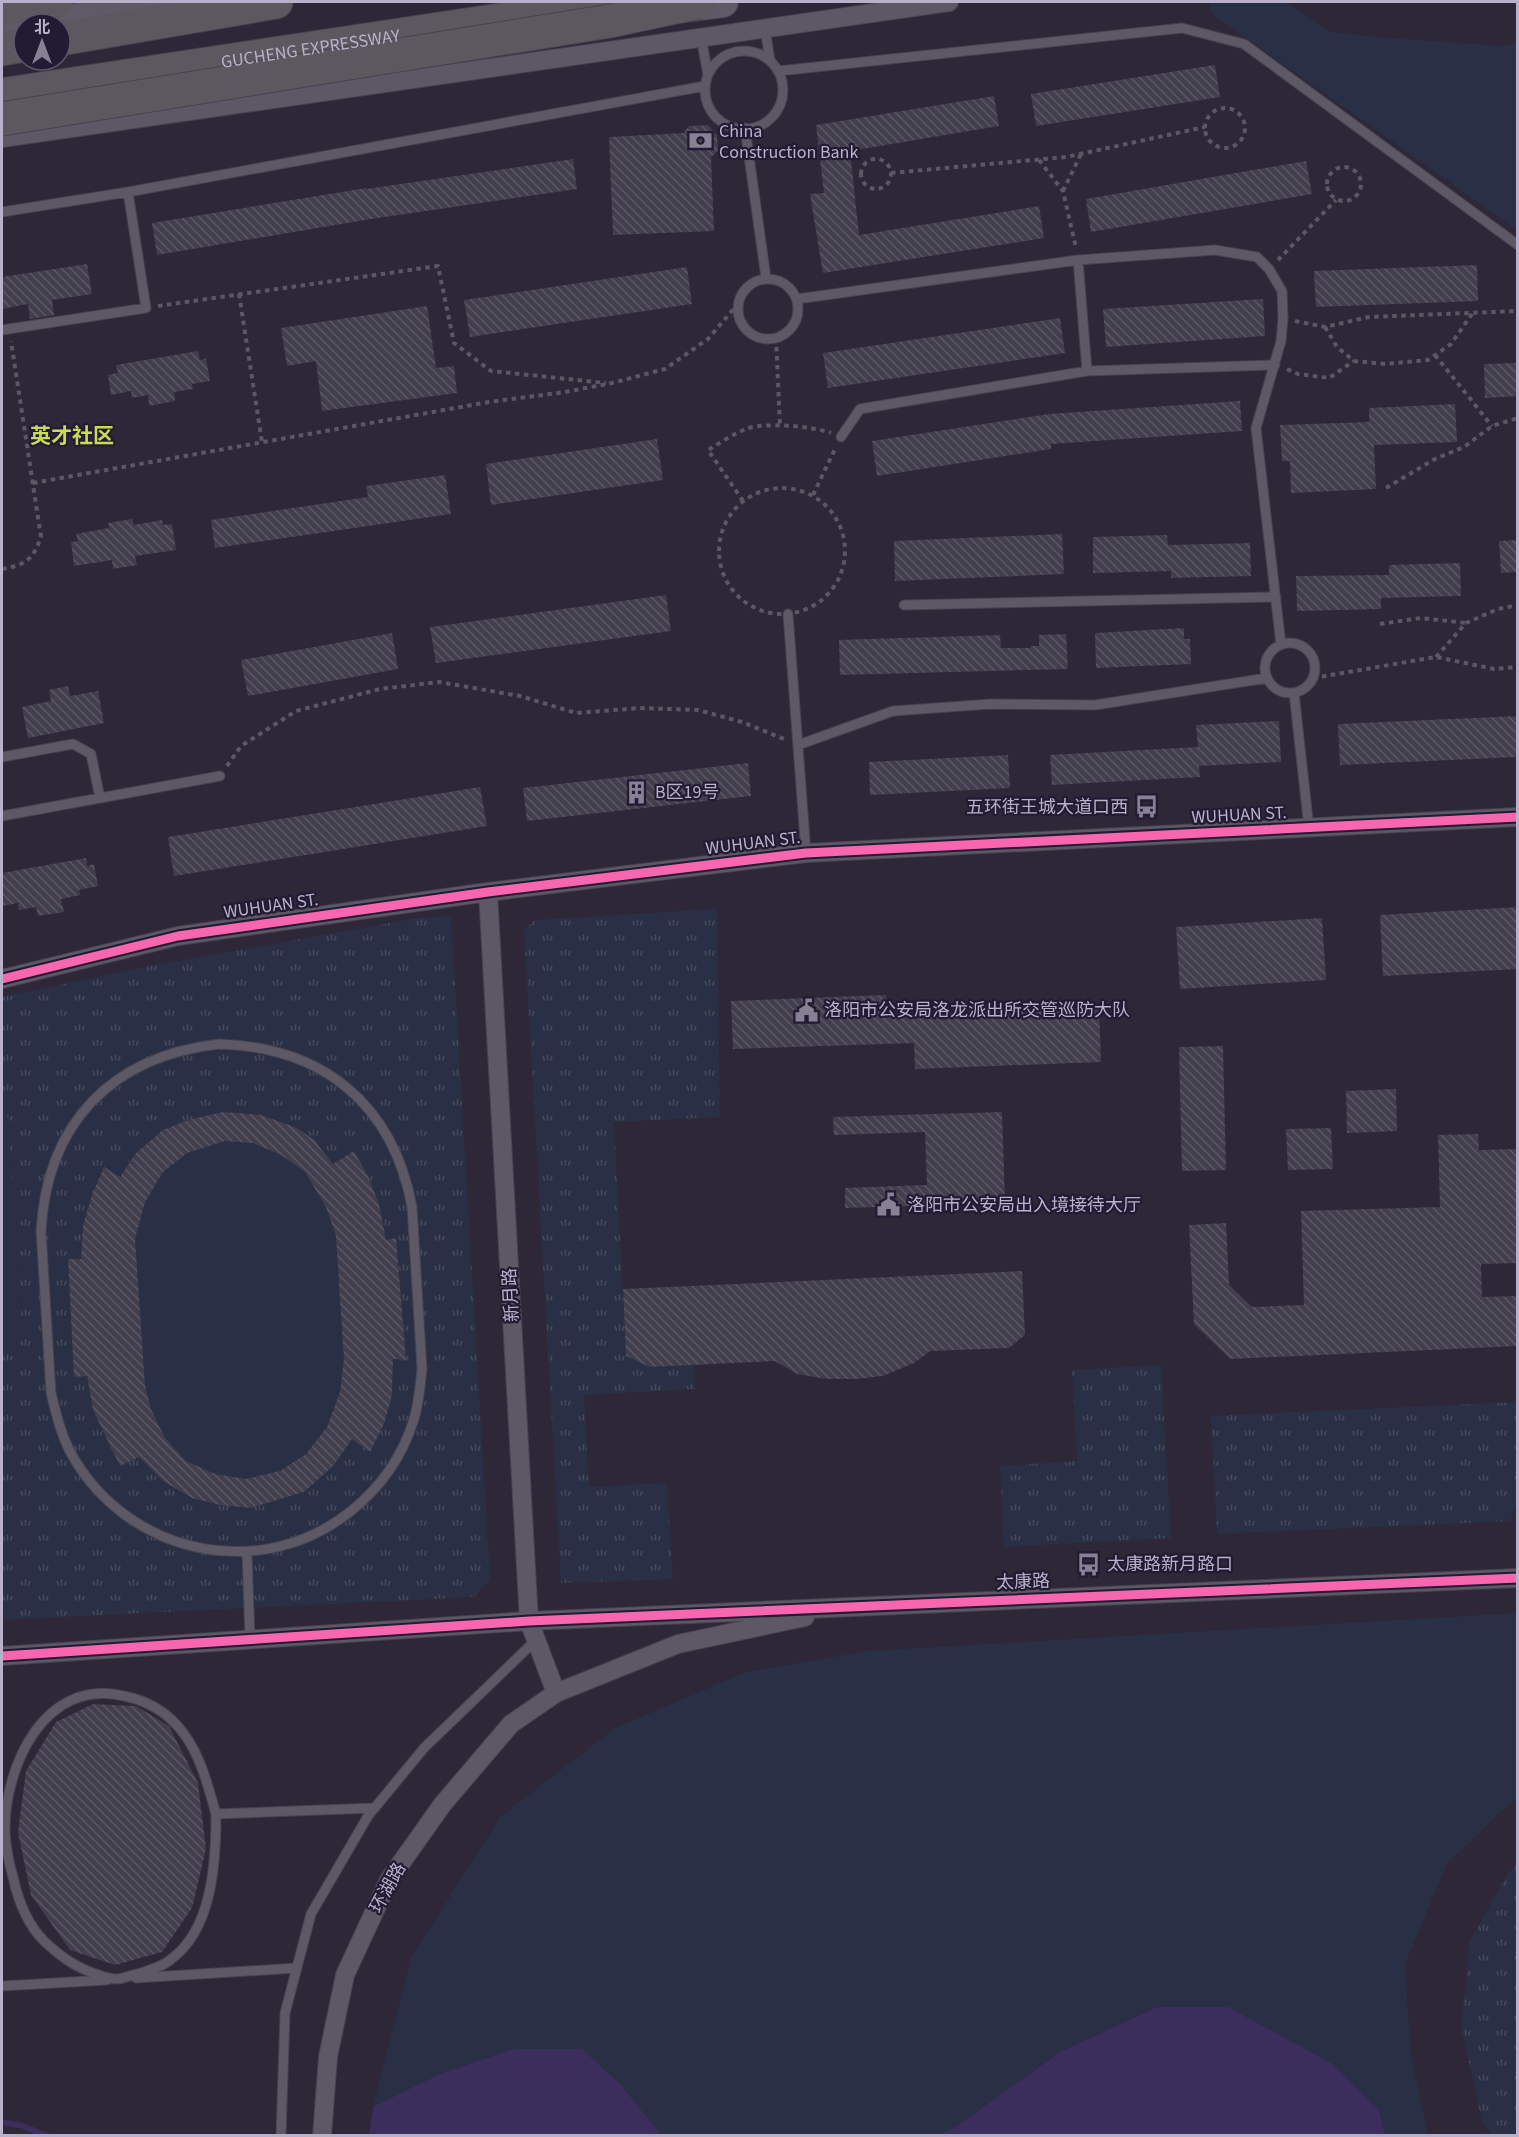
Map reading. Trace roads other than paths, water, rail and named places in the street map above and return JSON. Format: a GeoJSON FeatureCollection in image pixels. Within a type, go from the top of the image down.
{"type":"FeatureCollection","features":[{"type":"Feature","properties":{"kind":"highway"},"geometry":{"type":"LineString","coordinates":[[2,9],[54,2]]}},
{"type":"Feature","properties":{"kind":"highway"},"geometry":{"type":"LineString","coordinates":[[72,37],[276,2]]}},
{"type":"Feature","properties":{"kind":"highway","name":"GUCHENG EXPRESSWAY"},"geometry":{"type":"LineString","coordinates":[[2,95],[619,2]]}},
{"type":"Feature","properties":{"kind":"highway"},"geometry":{"type":"LineString","coordinates":[[2,119],[610,21],[699,2]]}},
{"type":"Feature","properties":{"kind":"main road"},"geometry":{"type":"LineString","coordinates":[[72,19],[181,2]]}},
{"type":"Feature","properties":{"kind":"main road"},"geometry":{"type":"LineString","coordinates":[[2,110],[531,28],[723,2]]}},
{"type":"Feature","properties":{"kind":"street"},"geometry":{"type":"LineString","coordinates":[[2,138],[949,2]]}},
{"type":"Feature","properties":{"kind":"street","name":"WUHUAN ST."},"geometry":{"type":"LineString","coordinates":[[2,979],[178,936],[488,891],[806,853],[1518,817]]}},
{"type":"Feature","properties":{"kind":"street","name":"新月路"},"geometry":{"type":"LineString","coordinates":[[488,891],[530,1621],[556,1694]]}},
{"type":"Feature","properties":{"kind":"street","name":"太康路"},"geometry":{"type":"LineString","coordinates":[[2,1656],[530,1621],[1518,1578]]}},
{"type":"Feature","properties":{"kind":"street","name":"环湖路"},"geometry":{"type":"LineString","coordinates":[[322,2136],[328,2057],[345,1975],[389,1880],[442,1805],[511,1724],[556,1694],[678,1644],[809,1616],[957,1601]]}},
{"type":"Feature","properties":{"kind":"lane"},"geometry":{"type":"LineString","coordinates":[[765,28],[770,61]]}},
{"type":"Feature","properties":{"kind":"lane"},"geometry":{"type":"LineString","coordinates":[[778,71],[1182,28],[1244,44],[1518,245]]}},
{"type":"Feature","properties":{"kind":"lane"},"geometry":{"type":"LineString","coordinates":[[701,37],[708,75]]}},
{"type":"Feature","properties":{"kind":"lane"},"geometry":{"type":"LineString","coordinates":[[746,51],[759,54],[770,61],[778,71],[783,84],[778,109],[769,120],[745,129],[732,127],[720,120],[711,111],[706,99],[705,86],[708,75],[722,58],[734,52],[746,51]]}},
{"type":"Feature","properties":{"kind":"lane"},"geometry":{"type":"LineString","coordinates":[[2,212],[128,192],[705,86]]}},
{"type":"Feature","properties":{"kind":"lane"},"geometry":{"type":"LineString","coordinates":[[745,129],[766,279]]}},
{"type":"Feature","properties":{"kind":"lane"},"geometry":{"type":"LineString","coordinates":[[5,329],[146,308],[128,192]]}},
{"type":"Feature","properties":{"kind":"lane"},"geometry":{"type":"LineString","coordinates":[[797,299],[1078,260],[1215,250],[1257,256],[1269,269],[1282,291],[1281,341],[1256,428],[1281,645]]}},
{"type":"Feature","properties":{"kind":"lane"},"geometry":{"type":"LineString","coordinates":[[1078,260],[1087,371]]}},
{"type":"Feature","properties":{"kind":"lane"},"geometry":{"type":"LineString","coordinates":[[776,279],[792,290],[797,299],[797,319],[785,334],[776,338],[756,337],[747,332],[741,324],[737,305],[740,295],[747,286],[756,281],[776,279]]}},
{"type":"Feature","properties":{"kind":"lane"},"geometry":{"type":"LineString","coordinates":[[841,437],[860,409],[1087,371],[1275,365]]}},
{"type":"Feature","properties":{"kind":"lane"},"geometry":{"type":"LineString","coordinates":[[904,605],[1276,597]]}},
{"type":"Feature","properties":{"kind":"lane"},"geometry":{"type":"LineString","coordinates":[[788,614],[806,853]]}},
{"type":"Feature","properties":{"kind":"lane"},"geometry":{"type":"LineString","coordinates":[[1298,644],[1311,654],[1315,670],[1313,678],[1308,685],[1294,693],[1278,690],[1267,678],[1265,670],[1269,655],[1281,645],[1298,644]]}},
{"type":"Feature","properties":{"kind":"lane"},"geometry":{"type":"LineString","coordinates":[[798,745],[893,711],[991,704],[1095,705],[1267,678]]}},
{"type":"Feature","properties":{"kind":"lane"},"geometry":{"type":"LineString","coordinates":[[1294,693],[1309,828]]}},
{"type":"Feature","properties":{"kind":"lane"},"geometry":{"type":"LineString","coordinates":[[2,757],[73,744],[91,754],[100,798]]}},
{"type":"Feature","properties":{"kind":"lane"},"geometry":{"type":"LineString","coordinates":[[2,816],[220,776]]}},
{"type":"Feature","properties":{"kind":"lane"},"geometry":{"type":"LineString","coordinates":[[219,1044],[265,1048],[288,1054],[329,1074],[364,1104],[391,1142],[408,1185],[412,1207],[422,1370],[419,1395],[408,1435],[393,1465],[361,1503],[320,1532],[297,1542],[247,1552],[197,1548],[150,1531],[128,1518],[108,1502],[77,1464],[59,1426],[51,1393],[41,1231],[42,1207],[54,1161],[77,1120],[92,1102],[110,1085],[150,1061],[172,1052],[219,1044]]}},
{"type":"Feature","properties":{"kind":"lane"},"geometry":{"type":"LineString","coordinates":[[247,1552],[250,1639]]}},
{"type":"Feature","properties":{"kind":"lane"},"geometry":{"type":"LineString","coordinates":[[281,2136],[285,2013],[311,1914],[375,1808],[424,1748],[536,1640]]}},
{"type":"Feature","properties":{"kind":"lane"},"geometry":{"type":"LineString","coordinates":[[95,1693],[118,1694],[143,1700],[167,1715],[184,1733],[202,1768],[216,1814],[216,1855],[212,1886],[202,1916],[189,1941],[170,1960],[145,1971],[115,1980],[87,1971],[62,1959],[36,1933],[18,1900],[5,1831],[16,1766],[40,1724],[52,1711],[72,1700],[95,1693]]}},
{"type":"Feature","properties":{"kind":"lane"},"geometry":{"type":"LineString","coordinates":[[216,1814],[375,1808]]}},
{"type":"Feature","properties":{"kind":"lane"},"geometry":{"type":"LineString","coordinates":[[2,1986],[297,1968]]}},
{"type":"Feature","properties":{"kind":"waterway"},"geometry":{"type":"LineString","coordinates":[[2,2122],[23,2126],[47,2136]]}},
{"type":"Feature","properties":{"kind":"place","name":"China Construction Bank"},"geometry":{"type":"Point","coordinates":[701,141]}},
{"type":"Feature","properties":{"kind":"place","name":"B区19号"},"geometry":{"type":"Point","coordinates":[637,792]}},
{"type":"Feature","properties":{"kind":"place","name":"五环街王城大道口西"},"geometry":{"type":"Point","coordinates":[1146,807]}},
{"type":"Feature","properties":{"kind":"place","name":"洛阳市公安局洛龙派出所交管巡防大队"},"geometry":{"type":"Point","coordinates":[806,1010]}},
{"type":"Feature","properties":{"kind":"place","name":"洛阳市公安局出入境接待大厅"},"geometry":{"type":"Point","coordinates":[889,1205]}},
{"type":"Feature","properties":{"kind":"place","name":"太康路新月路口"},"geometry":{"type":"Point","coordinates":[1089,1564]}},
{"type":"Feature","properties":{"kind":"district","name":"英才社区"},"geometry":{"type":"Point","coordinates":[72,436]}}]}
